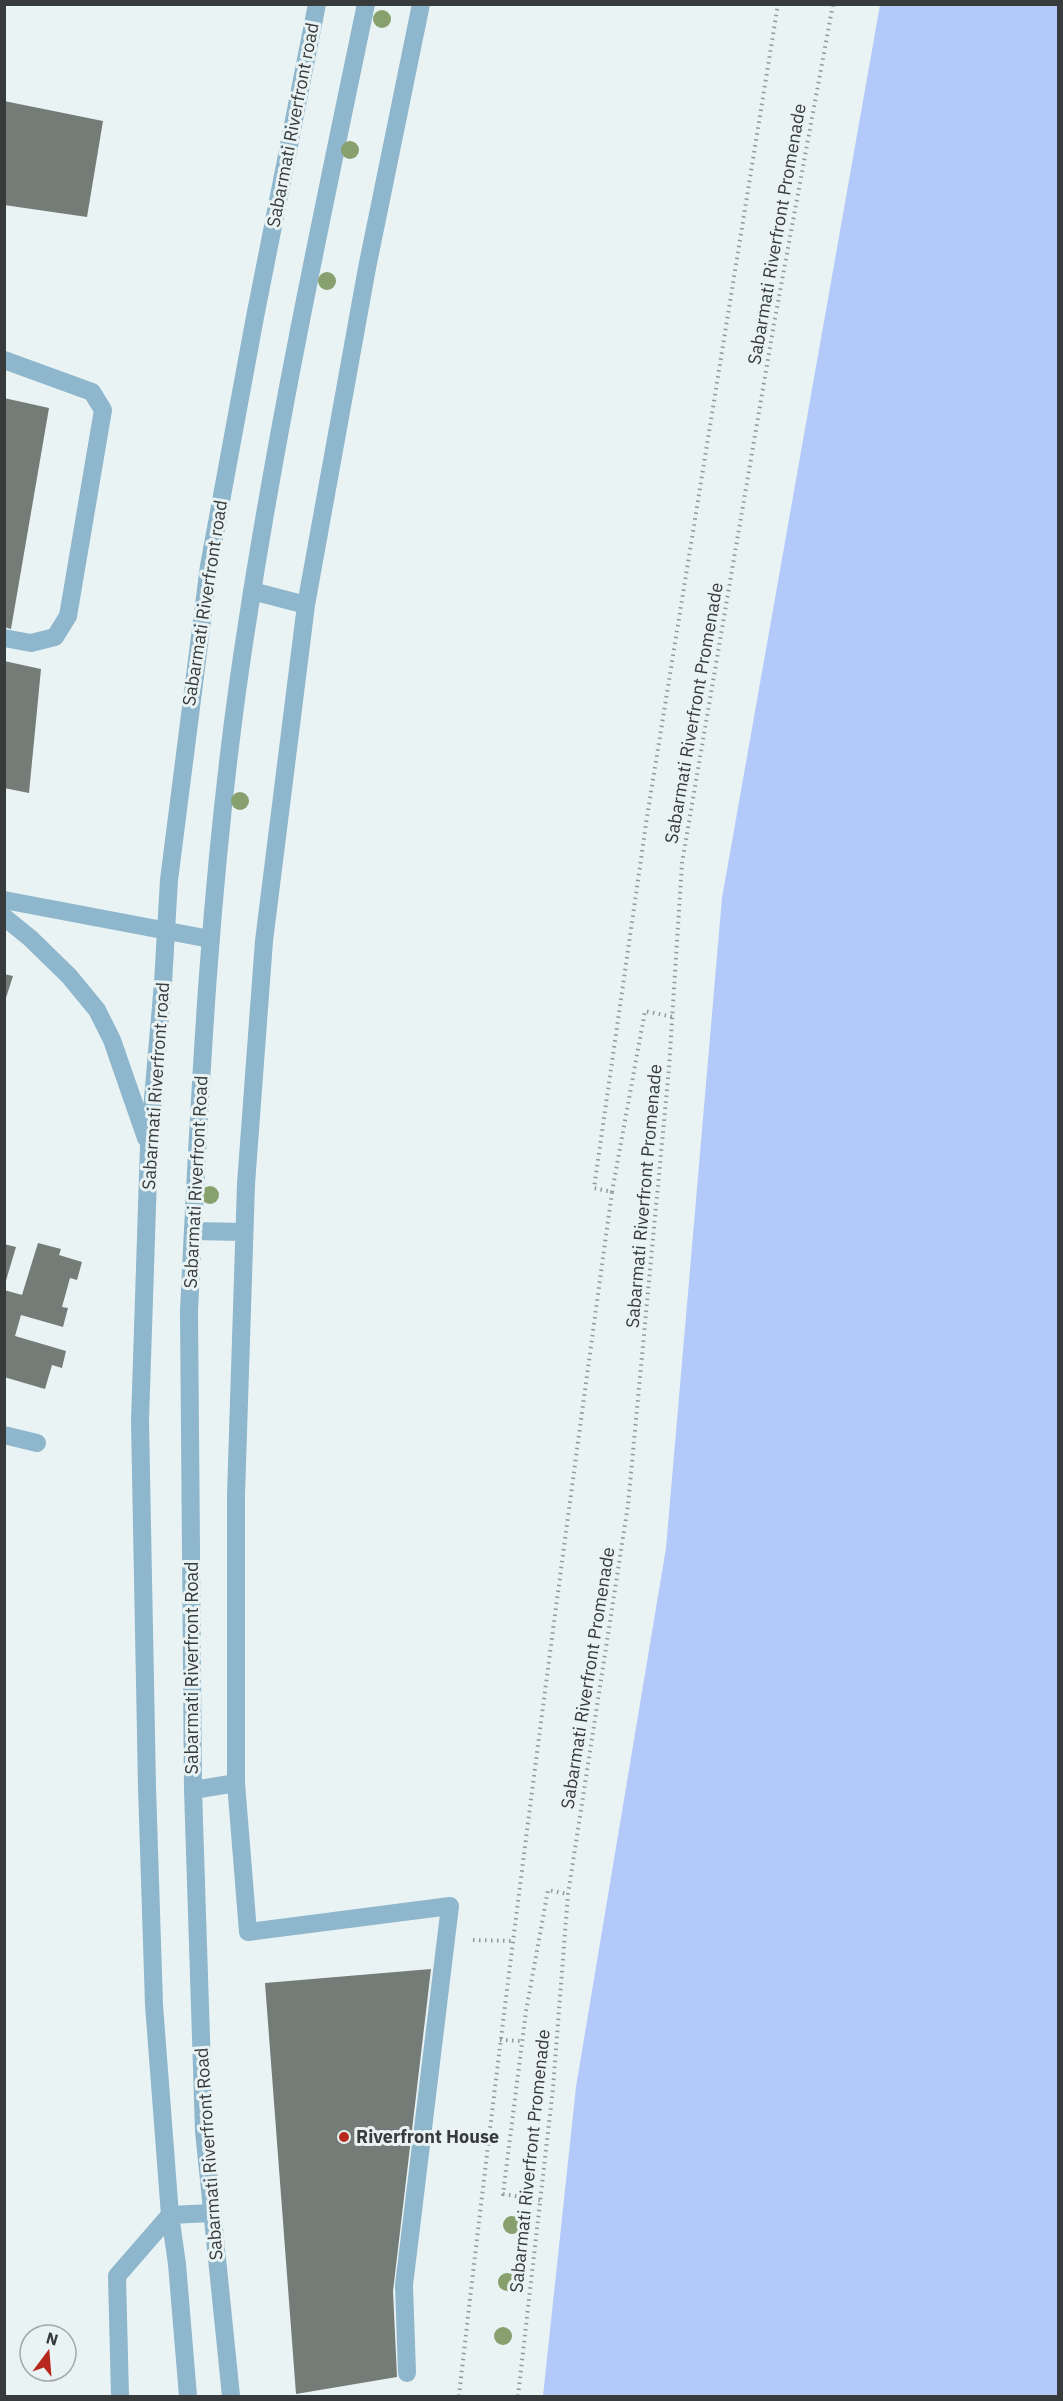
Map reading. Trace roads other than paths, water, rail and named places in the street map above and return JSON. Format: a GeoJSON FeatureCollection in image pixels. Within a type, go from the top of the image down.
{"type":"FeatureCollection","features":[{"type":"Feature","properties":{"kind":"street","name":"Sabarmati Riverfront road"},"geometry":{"type":"LineString","coordinates":[[147,1208],[149,1145],[168,880],[209,566],[255,317],[317,4]]}},
{"type":"Feature","properties":{"kind":"street"},"geometry":{"type":"LineString","coordinates":[[4,900],[210,939],[228,771],[252,591],[292,365],[366,4]]}},
{"type":"Feature","properties":{"kind":"street"},"geometry":{"type":"LineString","coordinates":[[407,2373],[404,2285],[450,1906],[248,1932],[236,1783],[237,1496],[244,1232],[264,942],[306,605],[367,268],[421,4]]}},
{"type":"Feature","properties":{"kind":"street"},"geometry":{"type":"LineString","coordinates":[[4,360],[92,392],[103,410],[68,616],[55,637],[31,643],[4,638]]}},
{"type":"Feature","properties":{"kind":"street"},"geometry":{"type":"LineString","coordinates":[[252,591],[306,605]]}},
{"type":"Feature","properties":{"kind":"street"},"geometry":{"type":"LineString","coordinates":[[4,917],[30,938],[69,976],[97,1010],[112,1040],[149,1145]]}},
{"type":"Feature","properties":{"kind":"street","name":"Sabarmati Riverfront Road"},"geometry":{"type":"LineString","coordinates":[[210,939],[189,1311],[192,1790],[204,2131],[231,2397]]}},
{"type":"Feature","properties":{"kind":"street","name":"Sabarmati Riverfront Road"},"geometry":{"type":"LineString","coordinates":[[147,1208],[140,1421],[154,2005],[170,2215],[177,2264],[188,2397]]}},
{"type":"Feature","properties":{"kind":"street"},"geometry":{"type":"LineString","coordinates":[[193,1231],[244,1232]]}},
{"type":"Feature","properties":{"kind":"street"},"geometry":{"type":"LineString","coordinates":[[4,1435],[37,1443]]}},
{"type":"Feature","properties":{"kind":"street"},"geometry":{"type":"LineString","coordinates":[[192,1790],[236,1783]]}},
{"type":"Feature","properties":{"kind":"street"},"geometry":{"type":"LineString","coordinates":[[120,2397],[117,2276],[170,2215],[212,2213]]}},
{"type":"Feature","properties":{"kind":"water"},"geometry":{"type":"Polygon","coordinates":[[[880,5],[1058,5],[1058,2396],[543,2396],[576,2087],[666,1548],[722,898],[880,5]]]}},
{"type":"Feature","properties":{"kind":"place","name":"Riverfront House"},"geometry":{"type":"Point","coordinates":[344,2137]}}]}
